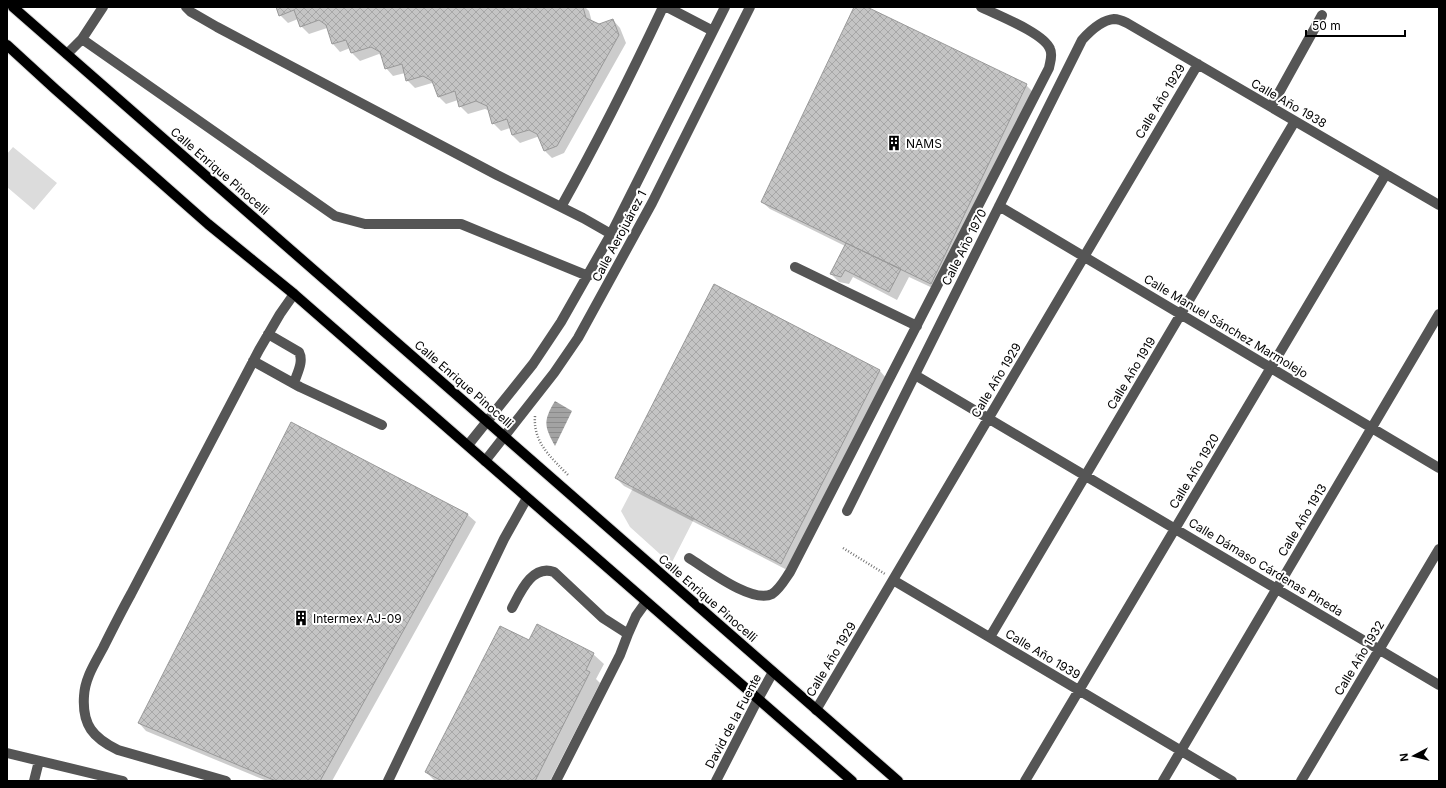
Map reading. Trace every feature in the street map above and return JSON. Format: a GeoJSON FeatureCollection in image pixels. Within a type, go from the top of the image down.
{"type":"FeatureCollection","features":[{"type":"Feature","properties":{"kind":"main road","name":"Calle Enrique Pinocelli"},"geometry":{"type":"LineString","coordinates":[[13,7],[898,781]]}},
{"type":"Feature","properties":{"kind":"main road"},"geometry":{"type":"LineString","coordinates":[[7,45],[202,219],[294,294],[849,780]]}},
{"type":"Feature","properties":{"kind":"street"},"geometry":{"type":"LineString","coordinates":[[67,54],[82,39],[103,7]]}},
{"type":"Feature","properties":{"kind":"street"},"geometry":{"type":"LineString","coordinates":[[186,7],[191,12],[217,27],[611,234]]}},
{"type":"Feature","properties":{"kind":"street"},"geometry":{"type":"LineString","coordinates":[[561,207],[593,150],[637,64],[663,7]]}},
{"type":"Feature","properties":{"kind":"street"},"geometry":{"type":"LineString","coordinates":[[667,7],[713,31]]}},
{"type":"Feature","properties":{"kind":"street","name":"Calle Aerojuárez 1"},"geometry":{"type":"LineString","coordinates":[[468,445],[533,364],[551,338],[588,276],[611,234],[725,7]]}},
{"type":"Feature","properties":{"kind":"street","name":"Calle Aerojuárez 1"},"geometry":{"type":"LineString","coordinates":[[485,461],[554,373],[578,338],[652,203],[750,7]]}},
{"type":"Feature","properties":{"kind":"street"},"geometry":{"type":"LineString","coordinates":[[690,558],[732,586],[754,595],[764,596],[772,594],[790,572],[1049,68],[1051,59],[1050,49],[1044,40],[1023,27],[981,7]]}},
{"type":"Feature","properties":{"kind":"street"},"geometry":{"type":"LineString","coordinates":[[1271,107],[1322,15]]}},
{"type":"Feature","properties":{"kind":"street","name":"Calle Año 1970"},"geometry":{"type":"LineString","coordinates":[[846,511],[1082,40],[1102,23],[1115,19],[1127,22]]}},
{"type":"Feature","properties":{"kind":"street","name":"Calle Año 1938"},"geometry":{"type":"LineString","coordinates":[[1127,22],[1439,206]]}},
{"type":"Feature","properties":{"kind":"street"},"geometry":{"type":"LineString","coordinates":[[82,39],[335,216],[366,224],[461,224],[588,276]]}},
{"type":"Feature","properties":{"kind":"street","name":"Calle Año 1929"},"geometry":{"type":"LineString","coordinates":[[816,710],[1198,64]]}},
{"type":"Feature","properties":{"kind":"street","name":"Calle Año 1919"},"geometry":{"type":"LineString","coordinates":[[990,637],[1295,121]]}},
{"type":"Feature","properties":{"kind":"street","name":"Calle Año 1920"},"geometry":{"type":"LineString","coordinates":[[1024,781],[1386,174]]}},
{"type":"Feature","properties":{"kind":"street","name":"Calle Manuel Sánchez Marmolejo"},"geometry":{"type":"LineString","coordinates":[[999,206],[1439,468]]}},
{"type":"Feature","properties":{"kind":"street"},"geometry":{"type":"LineString","coordinates":[[795,267],[917,326]]}},
{"type":"Feature","properties":{"kind":"street"},"geometry":{"type":"LineString","coordinates":[[226,781],[118,750],[106,744],[99,739],[90,727],[85,712],[84,695],[87,681],[92,669],[268,334],[294,294]]}},
{"type":"Feature","properties":{"kind":"street","name":"Calle Año 1913"},"geometry":{"type":"LineString","coordinates":[[1163,781],[1439,314]]}},
{"type":"Feature","properties":{"kind":"street"},"geometry":{"type":"LineString","coordinates":[[268,334],[299,352],[302,357],[302,362],[294,383]]}},
{"type":"Feature","properties":{"kind":"street"},"geometry":{"type":"LineString","coordinates":[[253,362],[382,426]]}},
{"type":"Feature","properties":{"kind":"street","name":"Calle Dámaso Cárdenas Pineda"},"geometry":{"type":"LineString","coordinates":[[915,375],[1439,685]]}},
{"type":"Feature","properties":{"kind":"street"},"geometry":{"type":"LineString","coordinates":[[388,781],[501,546],[527,498]]}},
{"type":"Feature","properties":{"kind":"street","name":"Calle Año 1932"},"geometry":{"type":"LineString","coordinates":[[1301,781],[1439,549]]}},
{"type":"Feature","properties":{"kind":"street"},"geometry":{"type":"LineString","coordinates":[[512,608],[529,580],[535,574],[548,570],[554,572],[603,618],[628,634]]}},
{"type":"Feature","properties":{"kind":"street","name":"Calle Año 1939"},"geometry":{"type":"LineString","coordinates":[[893,580],[1232,781]]}},
{"type":"Feature","properties":{"kind":"street"},"geometry":{"type":"LineString","coordinates":[[556,781],[620,655],[636,616],[646,602]]}},
{"type":"Feature","properties":{"kind":"street","name":"David de la Fuente"},"geometry":{"type":"LineString","coordinates":[[716,781],[773,672]]}},
{"type":"Feature","properties":{"kind":"street"},"geometry":{"type":"LineString","coordinates":[[7,753],[123,781]]}},
{"type":"Feature","properties":{"kind":"street"},"geometry":{"type":"LineString","coordinates":[[34,781],[39,761]]}},
{"type":"Feature","properties":{"kind":"path"},"geometry":{"type":"LineString","coordinates":[[536,411],[535,421],[538,438],[547,453],[571,479]]}},
{"type":"Feature","properties":{"kind":"path"},"geometry":{"type":"LineString","coordinates":[[843,548],[893,580]]}},
{"type":"Feature","properties":{"kind":"shaded area"},"geometry":{"type":"Polygon","coordinates":[[[13,147],[57,183],[34,210],[7,187],[7,154],[13,147]]]}},
{"type":"Feature","properties":{"kind":"shaded area"},"geometry":{"type":"Polygon","coordinates":[[[555,401],[572,411],[555,446],[546,424],[548,414],[555,401]]]}},
{"type":"Feature","properties":{"kind":"shaded area"},"geometry":{"type":"Polygon","coordinates":[[[633,488],[694,519],[671,564],[630,527],[621,511],[633,488]]]}},
{"type":"Feature","properties":{"kind":"building"},"geometry":{"type":"Polygon","coordinates":[[[276,7],[583,7],[586,18],[599,24],[613,19],[619,35],[557,146],[544,151],[537,134],[529,130],[512,135],[507,119],[492,124],[487,106],[476,101],[459,107],[455,91],[438,97],[432,81],[423,76],[406,81],[402,64],[385,69],[380,52],[371,47],[351,53],[346,40],[332,44],[326,25],[319,20],[300,27],[294,10],[279,16],[276,7]]]}},
{"type":"Feature","properties":{"kind":"building","name":"NAMS"},"geometry":{"type":"Polygon","coordinates":[[[854,7],[867,7],[1027,84],[931,284],[761,202],[854,7]]]}},
{"type":"Feature","properties":{"kind":"building"},"geometry":{"type":"Polygon","coordinates":[[[846,243],[901,269],[889,292],[845,270],[841,277],[830,274],[846,243]]]}},
{"type":"Feature","properties":{"kind":"building"},"geometry":{"type":"Polygon","coordinates":[[[714,284],[880,370],[781,564],[615,478],[714,284]]]}},
{"type":"Feature","properties":{"kind":"building","name":"Intermex AJ-09"},"geometry":{"type":"Polygon","coordinates":[[[291,422],[468,514],[320,781],[276,781],[138,723],[291,422]]]}},
{"type":"Feature","properties":{"kind":"building"},"geometry":{"type":"Polygon","coordinates":[[[537,624],[594,653],[586,670],[590,672],[535,781],[442,781],[425,772],[500,626],[529,640],[537,624]]]}},
{"type":"Feature","properties":{"kind":"place","name":"NAMS"},"geometry":{"type":"Point","coordinates":[894,143]}},
{"type":"Feature","properties":{"kind":"place","name":"Intermex AJ-09"},"geometry":{"type":"Point","coordinates":[301,618]}}]}
